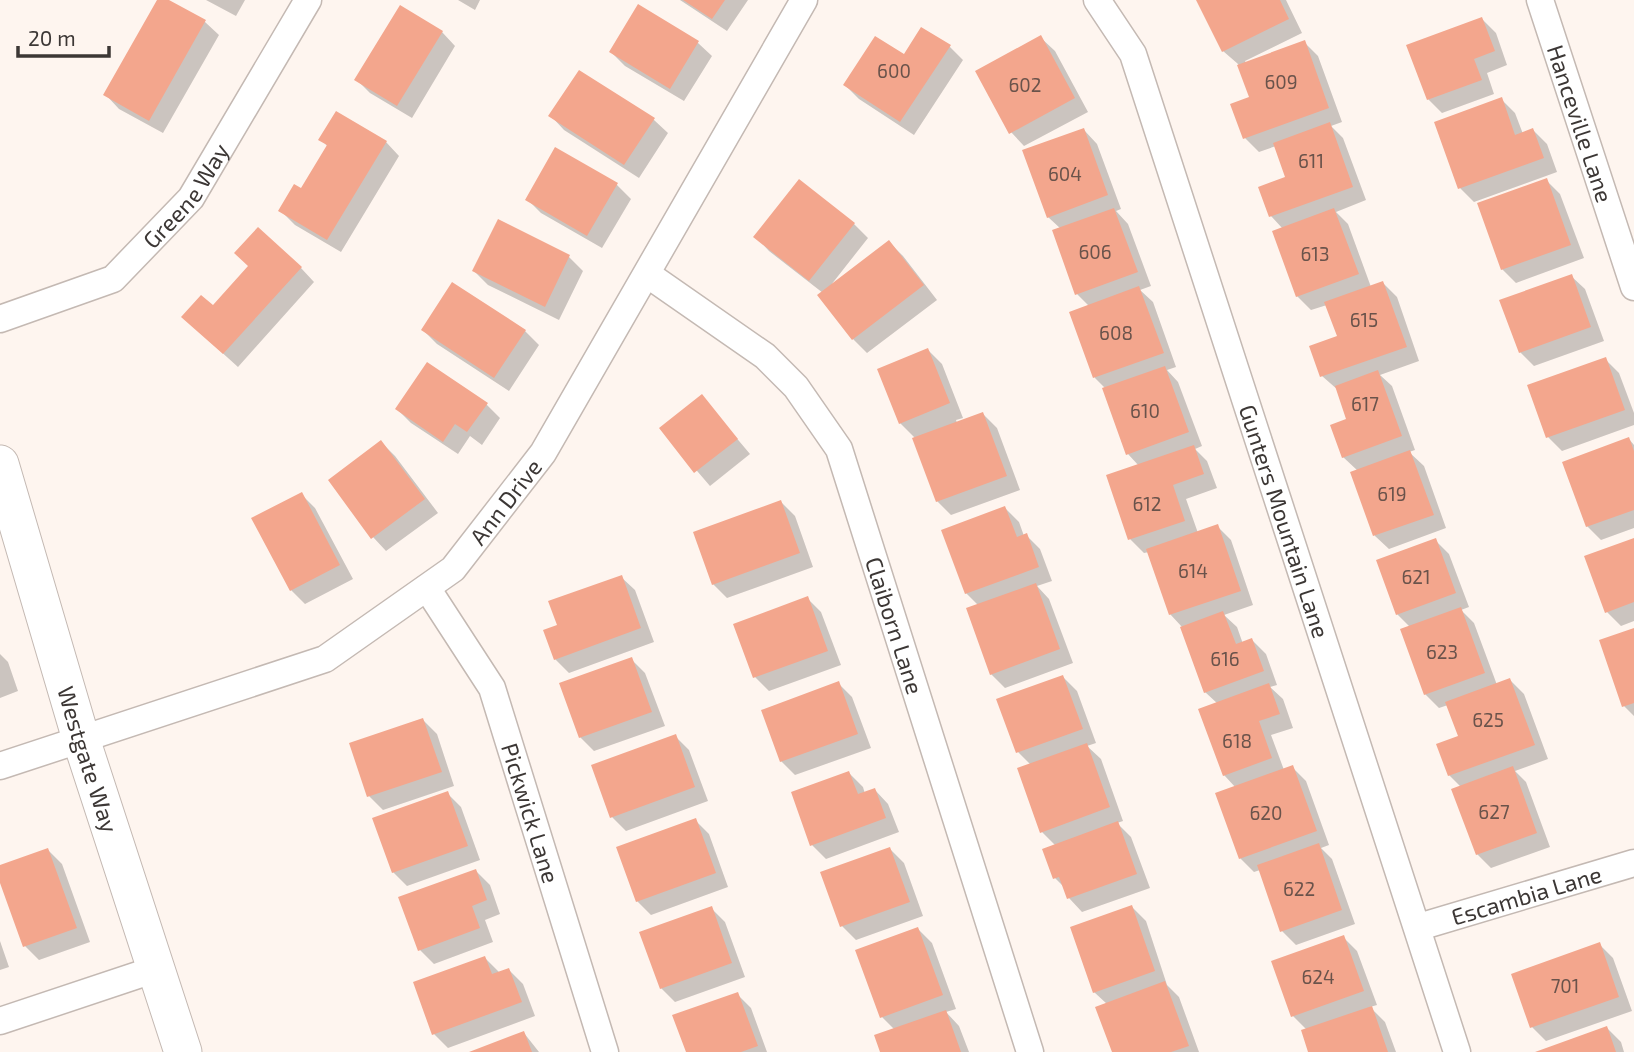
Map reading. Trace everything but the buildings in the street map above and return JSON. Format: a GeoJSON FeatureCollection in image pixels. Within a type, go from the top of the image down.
{"type":"FeatureCollection","features":[{"type":"Feature","properties":{"kind":"street","name":"Greene Way"},"geometry":{"type":"LineString","coordinates":[[0,319],[113,279],[122,270],[191,198],[308,0]]}},
{"type":"Feature","properties":{"kind":"street","name":"Ann Drive"},"geometry":{"type":"LineString","coordinates":[[0,766],[325,659],[453,569],[543,453],[804,0]]}},
{"type":"Feature","properties":{"kind":"street","name":"Gunters Mountain Lane"},"geometry":{"type":"LineString","coordinates":[[1097,0],[1133,54],[1419,927],[1457,1052]]}},
{"type":"Feature","properties":{"kind":"street","name":"Hanceville Lane"},"geometry":{"type":"LineString","coordinates":[[1539,0],[1634,287]]}},
{"type":"Feature","properties":{"kind":"street","name":"Claiborn Lane"},"geometry":{"type":"LineString","coordinates":[[647,274],[765,356],[796,387],[838,449],[1030,1052]]}},
{"type":"Feature","properties":{"kind":"street","name":"Westgate Way"},"geometry":{"type":"LineString","coordinates":[[0,464],[81,740],[183,1052]]}},
{"type":"Feature","properties":{"kind":"street","name":"Pickwick Lane"},"geometry":{"type":"LineString","coordinates":[[427,588],[492,688],[606,1052]]}},
{"type":"Feature","properties":{"kind":"street","name":"Escambia Lane"},"geometry":{"type":"LineString","coordinates":[[1419,927],[1634,863]]}},
{"type":"Feature","properties":{"kind":"street"},"geometry":{"type":"LineString","coordinates":[[0,1021],[156,969]]}}]}
